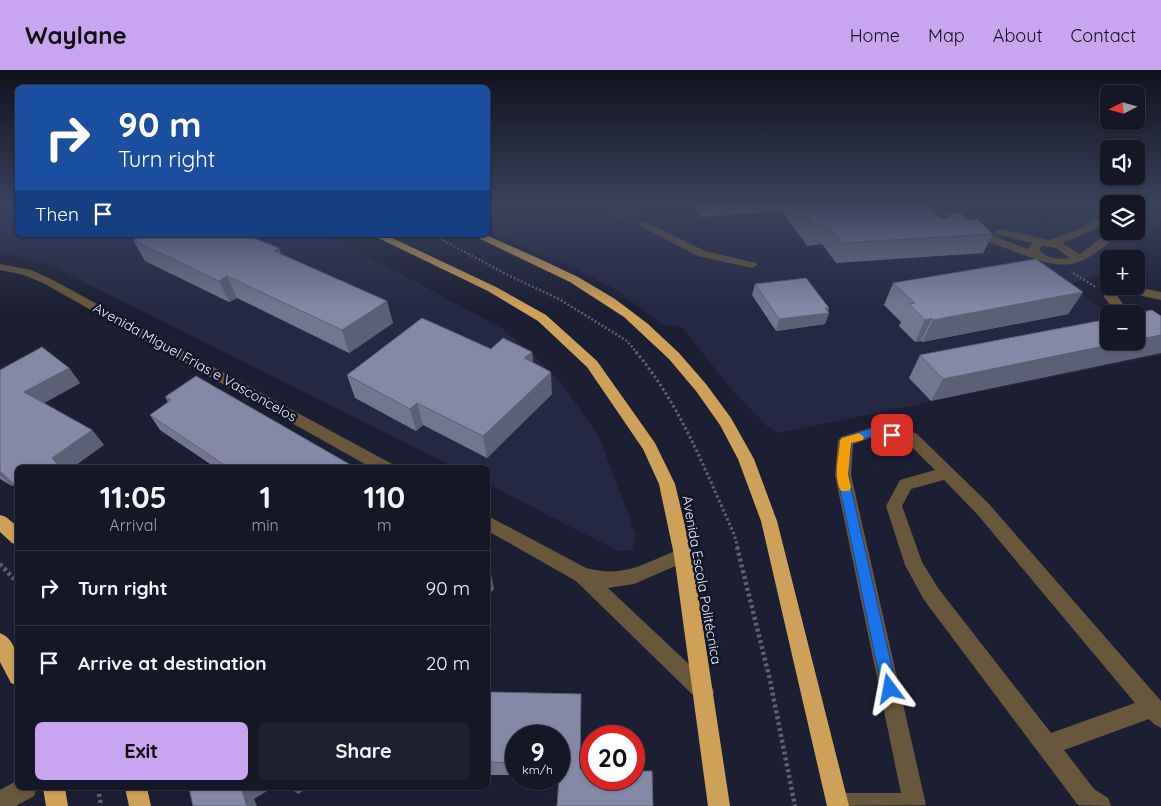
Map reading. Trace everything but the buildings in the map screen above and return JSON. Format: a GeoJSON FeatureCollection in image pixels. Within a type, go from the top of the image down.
{"type":"FeatureCollection","features":[{"type":"Feature","properties":{"kind":"highway","name":"Avenida Escola Politécnica"},"geometry":{"type":"LineString","coordinates":[[387,239],[492,289],[542,318],[592,364],[650,447],[667,484],[683,555],[719,806]]}},
{"type":"Feature","properties":{"kind":"highway"},"geometry":{"type":"LineString","coordinates":[[487,239],[566,276],[627,314],[672,354],[712,403],[732,432],[756,481],[776,548],[838,805]]}},
{"type":"Feature","properties":{"kind":"highway"},"geometry":{"type":"LineString","coordinates":[[0,522],[15,535]]}},
{"type":"Feature","properties":{"kind":"highway"},"geometry":{"type":"LineString","coordinates":[[0,642],[15,670]]}},
{"type":"Feature","properties":{"kind":"highway"},"geometry":{"type":"LineString","coordinates":[[54,790],[57,806]]}},
{"type":"Feature","properties":{"kind":"highway"},"geometry":{"type":"LineString","coordinates":[[136,790],[140,806]]}},
{"type":"Feature","properties":{"kind":"street"},"geometry":{"type":"LineString","coordinates":[[674,239],[702,254],[752,265]]}},
{"type":"Feature","properties":{"kind":"street"},"geometry":{"type":"LineString","coordinates":[[991,239],[1055,263],[1066,264],[1096,249],[1106,240]]}},
{"type":"Feature","properties":{"kind":"street"},"geometry":{"type":"LineString","coordinates":[[1031,239],[1068,249],[1075,255],[1076,260]]}},
{"type":"Feature","properties":{"kind":"street"},"geometry":{"type":"LineString","coordinates":[[1043,259],[1036,254],[1033,248],[1036,244],[1066,239]]}},
{"type":"Feature","properties":{"kind":"street","name":"Avenida Miguel Frias e Vasconcelos"},"geometry":{"type":"LineString","coordinates":[[0,267],[28,272],[47,281],[381,465]]}},
{"type":"Feature","properties":{"kind":"street"},"geometry":{"type":"LineString","coordinates":[[1117,305],[1110,297],[1110,291],[1120,290],[1161,296]]}},
{"type":"Feature","properties":{"kind":"street"},"geometry":{"type":"LineString","coordinates":[[838,805],[915,805],[842,475],[846,441],[873,432],[911,437],[983,509],[1157,712],[1046,746]]}},
{"type":"Feature","properties":{"kind":"street"},"geometry":{"type":"LineString","coordinates":[[947,473],[906,484],[894,506],[914,565],[931,594],[1046,746],[1086,797],[1100,806]]}},
{"type":"Feature","properties":{"kind":"street"},"geometry":{"type":"LineString","coordinates":[[490,525],[582,575],[704,692]]}},
{"type":"Feature","properties":{"kind":"street"},"geometry":{"type":"LineString","coordinates":[[582,575],[605,580],[617,580],[683,555]]}},
{"type":"Feature","properties":{"kind":"street"},"geometry":{"type":"LineString","coordinates":[[0,802],[22,790]]}},
{"type":"Feature","properties":{"kind":"path"},"geometry":{"type":"LineString","coordinates":[[1055,263],[1110,297]]}},
{"type":"Feature","properties":{"kind":"path"},"geometry":{"type":"LineString","coordinates":[[0,564],[15,580]]}},
{"type":"Feature","properties":{"kind":"path"},"geometry":{"type":"LineString","coordinates":[[98,790],[101,806]]}},
{"type":"Feature","properties":{"kind":"shaded area"},"geometry":{"type":"Polygon","coordinates":[[[0,239],[336,239],[500,327],[532,353],[563,385],[599,437],[636,535],[632,550],[618,551],[490,485],[490,465],[450,465],[52,266],[15,255],[0,253],[0,239]]]}},
{"type":"Feature","properties":{"kind":"shaded area"},"geometry":{"type":"Polygon","coordinates":[[[508,239],[1143,240],[1134,250],[1100,250],[1100,274],[1069,285],[1100,307],[1100,350],[1145,350],[1145,344],[1161,348],[1161,355],[778,433],[767,426],[733,391],[682,327],[662,324],[613,288],[575,268],[508,239]]]}},
{"type":"Feature","properties":{"kind":"slow traffic"},"geometry":{"type":"LineString","coordinates":[[845,487],[842,475],[846,441],[859,437]]}},
{"type":"Feature","properties":{"kind":"route"},"geometry":{"type":"LineString","coordinates":[[890,689],[842,475],[846,441],[873,432],[892,435]]}}]}
